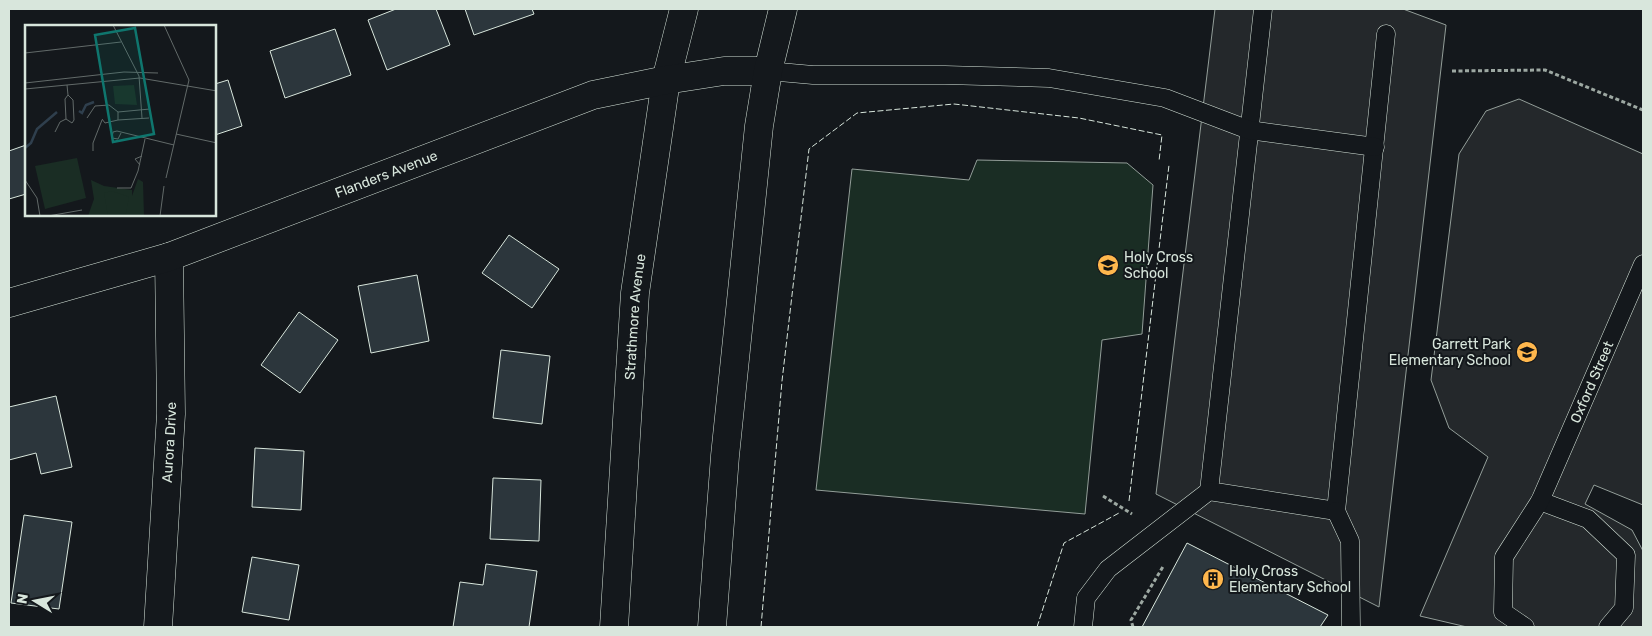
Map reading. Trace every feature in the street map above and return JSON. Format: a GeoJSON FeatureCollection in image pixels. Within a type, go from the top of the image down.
{"type":"FeatureCollection","features":[{"type":"Feature","properties":{"kind":"street","name":"Strathmore Avenue"},"geometry":{"type":"LineString","coordinates":[[614,627],[635,294],[666,80],[684,9]]}},
{"type":"Feature","properties":{"kind":"street"},"geometry":{"type":"LineString","coordinates":[[712,627],[725,456],[759,126],[768,71],[784,9]]}},
{"type":"Feature","properties":{"kind":"street","name":"Flanders Avenue"},"geometry":{"type":"LineString","coordinates":[[9,304],[169,257],[593,96],[666,80],[724,71],[768,71]]}},
{"type":"Feature","properties":{"kind":"street","name":"Aurora Drive"},"geometry":{"type":"LineString","coordinates":[[158,627],[172,414],[169,257]]}},
{"type":"Feature","properties":{"kind":"lane"},"geometry":{"type":"LineString","coordinates":[[1084,627],[1086,598],[1108,568],[1209,491],[1263,9]]}},
{"type":"Feature","properties":{"kind":"lane"},"geometry":{"type":"LineString","coordinates":[[1351,627],[1350,541],[1336,512],[1386,34]]}},
{"type":"Feature","properties":{"kind":"lane"},"geometry":{"type":"LineString","coordinates":[[768,71],[813,76],[945,75],[1049,78],[1165,98],[1249,130],[1375,147]]}},
{"type":"Feature","properties":{"kind":"lane","name":"Oxford Street"},"geometry":{"type":"LineString","coordinates":[[1525,627],[1503,612],[1504,556],[1540,501],[1643,264]]}},
{"type":"Feature","properties":{"kind":"lane"},"geometry":{"type":"LineString","coordinates":[[1209,491],[1336,512]]}},
{"type":"Feature","properties":{"kind":"lane"},"geometry":{"type":"LineString","coordinates":[[1540,501],[1588,519],[1626,555],[1624,608],[1608,627]]}},
{"type":"Feature","properties":{"kind":"path"},"geometry":{"type":"LineString","coordinates":[[1452,71],[1545,70],[1643,110]]}},
{"type":"Feature","properties":{"kind":"path"},"geometry":{"type":"LineString","coordinates":[[1103,496],[1133,514]]}},
{"type":"Feature","properties":{"kind":"path"},"geometry":{"type":"LineString","coordinates":[[1132,627],[1131,620],[1164,564]]}},
{"type":"Feature","properties":{"kind":"green space"},"geometry":{"type":"Polygon","coordinates":[[[977,160],[1127,163],[1153,185],[1142,334],[1102,340],[1085,514],[816,490],[852,169],[969,180],[977,160]]]}},
{"type":"Feature","properties":{"kind":"shaded area"},"geometry":{"type":"Polygon","coordinates":[[[1215,9],[1403,9],[1446,25],[1379,607],[1156,494],[1215,9]]]}},
{"type":"Feature","properties":{"kind":"shaded area","name":"Garrett Park Elementary School"},"geometry":{"type":"Polygon","coordinates":[[[1519,99],[1643,154],[1643,505],[1594,485],[1585,504],[1632,530],[1643,551],[1643,627],[1467,627],[1420,616],[1488,457],[1449,428],[1431,380],[1459,154],[1486,111],[1519,99]]]}},
{"type":"Feature","properties":{"kind":"building"},"geometry":{"type":"Polygon","coordinates":[[[396,9],[436,9],[450,45],[387,70],[368,20],[396,9]]]}},
{"type":"Feature","properties":{"kind":"building"},"geometry":{"type":"Polygon","coordinates":[[[465,9],[532,9],[534,14],[474,35],[465,9]]]}},
{"type":"Feature","properties":{"kind":"building"},"geometry":{"type":"Polygon","coordinates":[[[335,29],[351,75],[285,98],[270,51],[335,29]]]}},
{"type":"Feature","properties":{"kind":"building"},"geometry":{"type":"Polygon","coordinates":[[[228,80],[242,126],[216,135],[216,84],[228,80]]]}},
{"type":"Feature","properties":{"kind":"building"},"geometry":{"type":"Polygon","coordinates":[[[25,145],[25,194],[9,199],[9,151],[25,145]]]}},
{"type":"Feature","properties":{"kind":"building"},"geometry":{"type":"Polygon","coordinates":[[[509,235],[559,269],[532,308],[482,273],[509,235]]]}},
{"type":"Feature","properties":{"kind":"building"},"geometry":{"type":"Polygon","coordinates":[[[417,275],[429,341],[371,353],[358,286],[417,275]]]}},
{"type":"Feature","properties":{"kind":"building"},"geometry":{"type":"Polygon","coordinates":[[[299,312],[338,340],[300,393],[261,365],[299,312]]]}},
{"type":"Feature","properties":{"kind":"building"},"geometry":{"type":"Polygon","coordinates":[[[501,350],[550,356],[542,424],[493,418],[501,350]]]}},
{"type":"Feature","properties":{"kind":"building"},"geometry":{"type":"Polygon","coordinates":[[[56,396],[72,467],[41,474],[36,453],[9,460],[9,407],[56,396]]]}},
{"type":"Feature","properties":{"kind":"building"},"geometry":{"type":"Polygon","coordinates":[[[255,448],[304,451],[301,510],[252,507],[255,448]]]}},
{"type":"Feature","properties":{"kind":"building"},"geometry":{"type":"Polygon","coordinates":[[[493,478],[541,480],[539,541],[490,539],[493,478]]]}},
{"type":"Feature","properties":{"kind":"building"},"geometry":{"type":"Polygon","coordinates":[[[24,515],[72,522],[59,609],[11,603],[24,515]]]}},
{"type":"Feature","properties":{"kind":"building","name":"Holy Cross Elementary School"},"geometry":{"type":"Polygon","coordinates":[[[1187,543],[1328,615],[1320,627],[1142,627],[1187,543]]]}},
{"type":"Feature","properties":{"kind":"building"},"geometry":{"type":"Polygon","coordinates":[[[252,557],[299,565],[289,620],[242,612],[252,557]]]}},
{"type":"Feature","properties":{"kind":"building"},"geometry":{"type":"Polygon","coordinates":[[[486,564],[537,571],[529,627],[453,627],[460,582],[483,585],[486,564]]]}},
{"type":"Feature","properties":{"kind":"fence"},"geometry":{"type":"LineString","coordinates":[[761,627],[782,381],[809,149],[857,113],[954,104],[1079,118],[1162,135],[1159,161]]}},
{"type":"Feature","properties":{"kind":"fence"},"geometry":{"type":"LineString","coordinates":[[1129,501],[1169,165]]}},
{"type":"Feature","properties":{"kind":"fence"},"geometry":{"type":"LineString","coordinates":[[1037,627],[1064,543],[1119,513]]}},
{"type":"Feature","properties":{"kind":"place","name":"Holy Cross School"},"geometry":{"type":"Point","coordinates":[1108,265]}},
{"type":"Feature","properties":{"kind":"place","name":"Garrett Park Elementary School"},"geometry":{"type":"Point","coordinates":[1527,352]}},
{"type":"Feature","properties":{"kind":"place","name":"Holy Cross Elementary School"},"geometry":{"type":"Point","coordinates":[1213,579]}}]}
